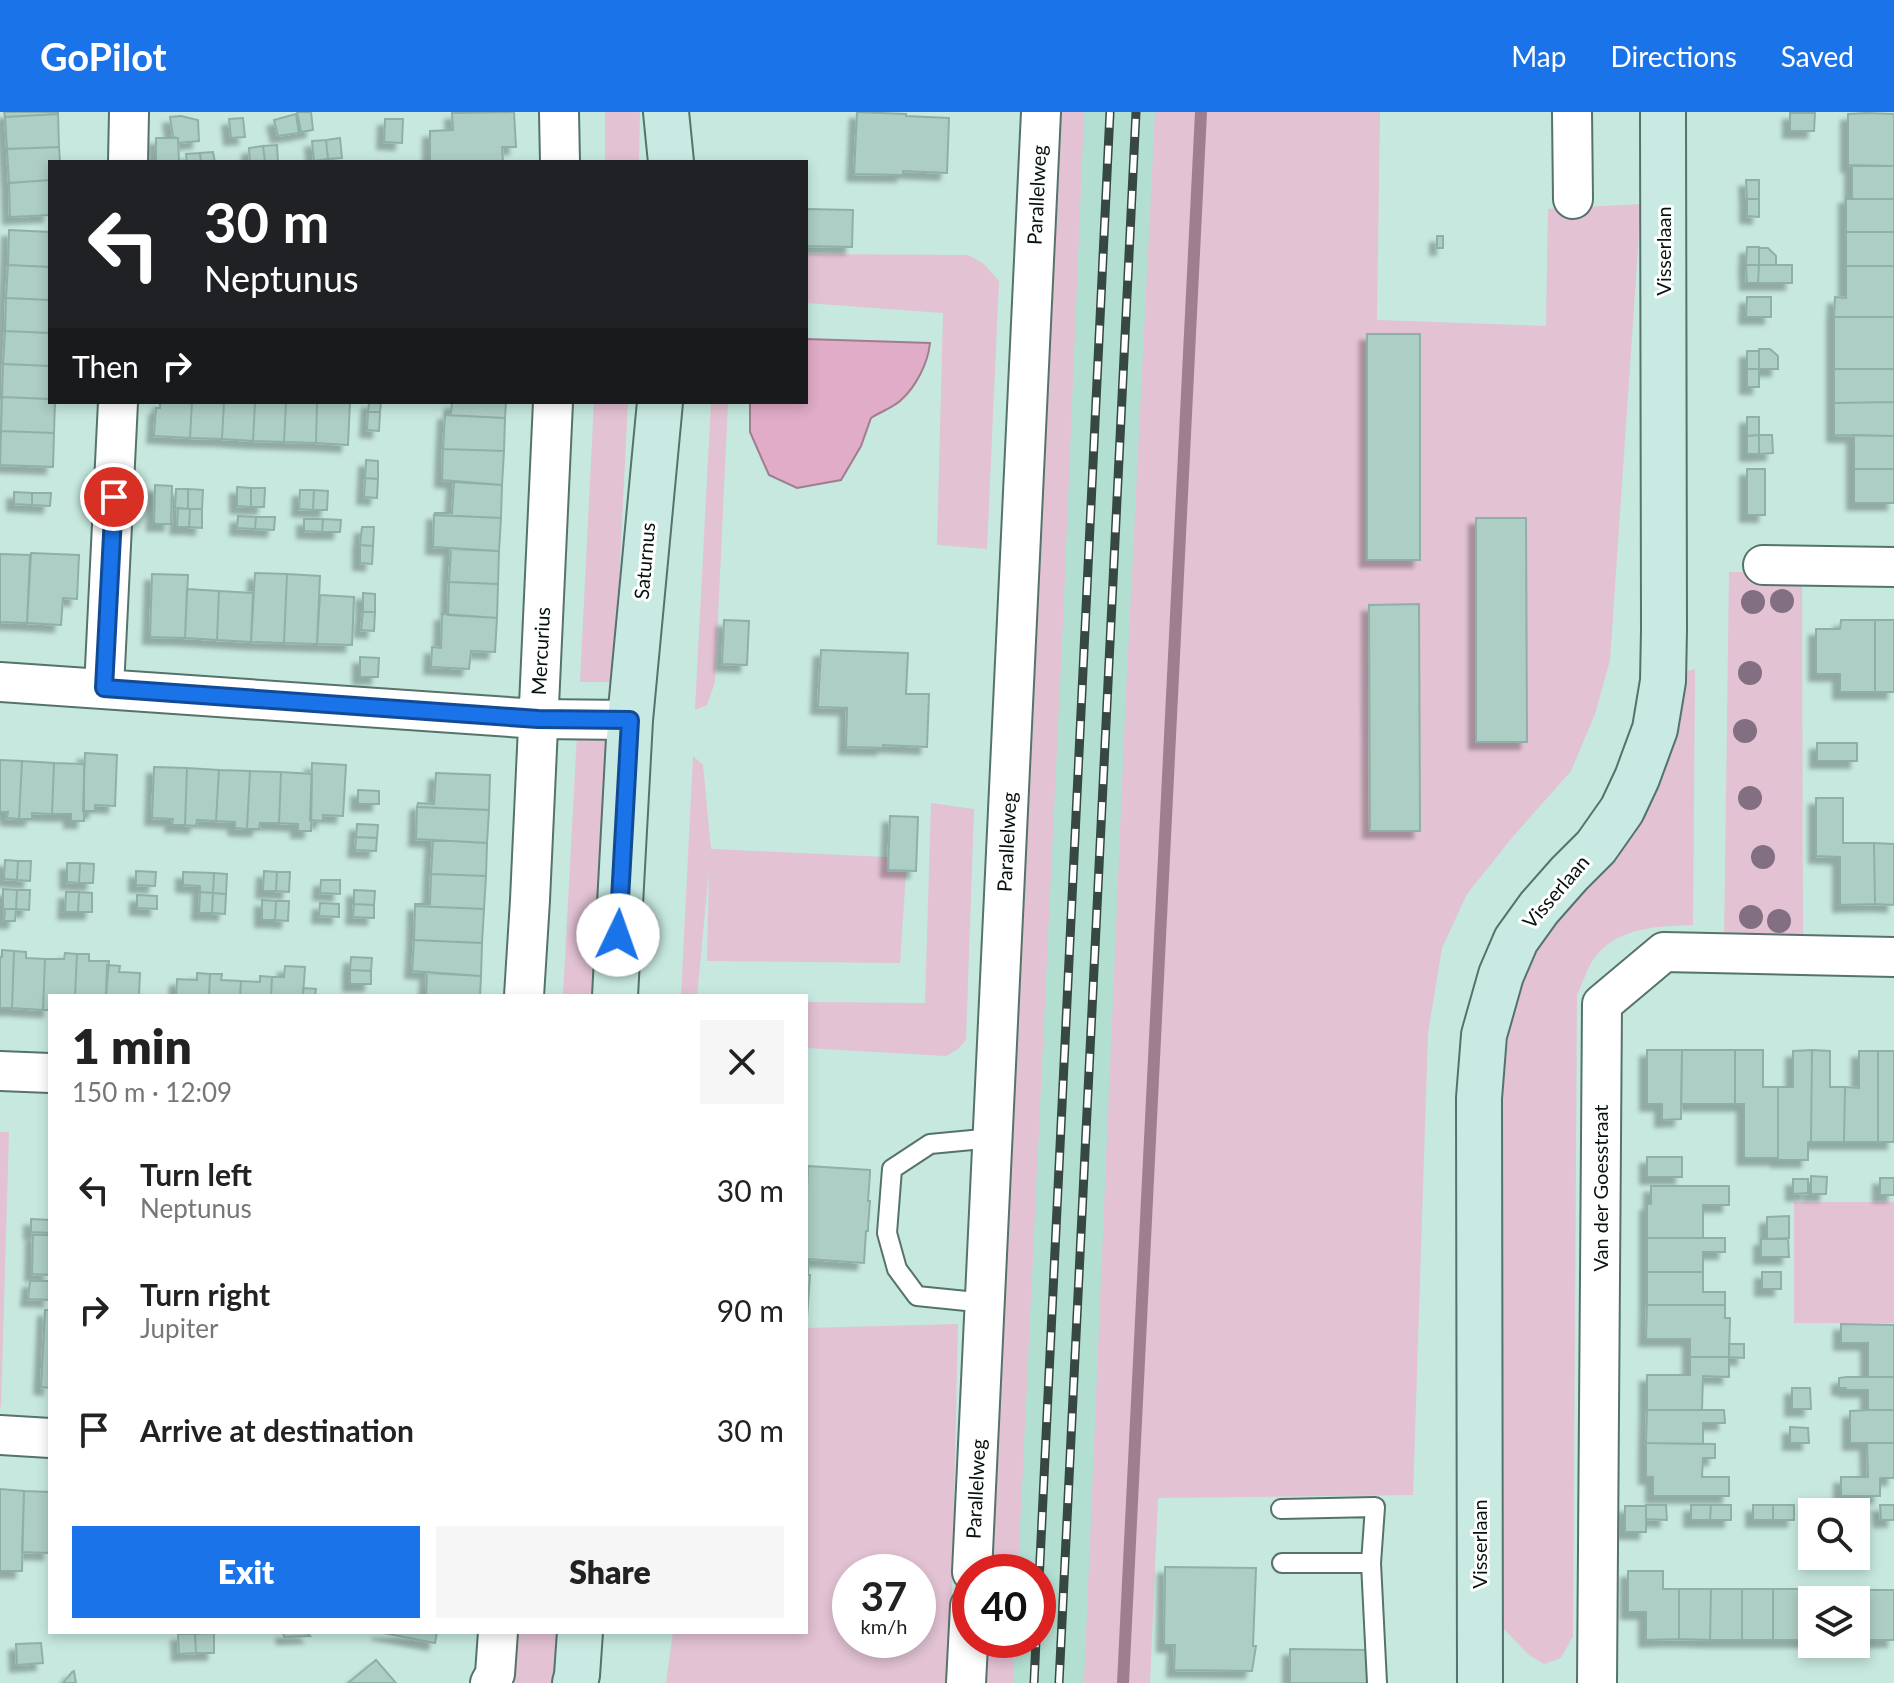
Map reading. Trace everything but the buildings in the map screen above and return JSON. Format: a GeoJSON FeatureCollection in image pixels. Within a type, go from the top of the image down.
{"type":"FeatureCollection","features":[{"type":"Feature","properties":{"kind":"street"},"geometry":{"type":"LineString","coordinates":[[128,160],[129,112]]}},
{"type":"Feature","properties":{"kind":"street"},"geometry":{"type":"LineString","coordinates":[[559,112],[560,160]]}},
{"type":"Feature","properties":{"kind":"street"},"geometry":{"type":"LineString","coordinates":[[666,112],[671,160]]}},
{"type":"Feature","properties":{"kind":"street","name":"Parallelweg"},"geometry":{"type":"LineString","coordinates":[[973,1554],[1041,112]]}},
{"type":"Feature","properties":{"kind":"street"},"geometry":{"type":"LineString","coordinates":[[1572,112],[1573,199]]}},
{"type":"Feature","properties":{"kind":"street","name":"Visserlaan"},"geometry":{"type":"LineString","coordinates":[[1480,1683],[1479,1098],[1484,1035],[1501,975],[1516,940],[1539,908],[1596,847],[1622,810],[1655,729],[1663,681],[1664,630],[1663,112]]}},
{"type":"Feature","properties":{"kind":"street"},"geometry":{"type":"LineString","coordinates":[[104,688],[118,404]]}},
{"type":"Feature","properties":{"kind":"street","name":"Mercurius"},"geometry":{"type":"LineString","coordinates":[[524,994],[553,404]]}},
{"type":"Feature","properties":{"kind":"street","name":"Saturnus"},"geometry":{"type":"LineString","coordinates":[[630,720],[660,404]]}},
{"type":"Feature","properties":{"kind":"street"},"geometry":{"type":"LineString","coordinates":[[1763,565],[1894,567]]}},
{"type":"Feature","properties":{"kind":"street"},"geometry":{"type":"LineString","coordinates":[[0,682],[538,719],[630,720],[615,994]]}},
{"type":"Feature","properties":{"kind":"street","name":"Van der Goesstraat"},"geometry":{"type":"LineString","coordinates":[[1597,1683],[1602,1004],[1664,952],[1894,957]]}},
{"type":"Feature","properties":{"kind":"street"},"geometry":{"type":"LineString","coordinates":[[0,1071],[48,1073]]}},
{"type":"Feature","properties":{"kind":"street"},"geometry":{"type":"LineString","coordinates":[[0,1435],[48,1438]]}},
{"type":"Feature","properties":{"kind":"street"},"geometry":{"type":"LineString","coordinates":[[490,1683],[495,1674],[498,1634]]}},
{"type":"Feature","properties":{"kind":"street"},"geometry":{"type":"LineString","coordinates":[[575,1683],[580,1634]]}},
{"type":"Feature","properties":{"kind":"street"},"geometry":{"type":"LineString","coordinates":[[966,1683],[967,1658]]}},
{"type":"Feature","properties":{"kind":"lane"},"geometry":{"type":"LineString","coordinates":[[986,1303],[917,1296],[897,1269],[887,1233],[892,1169],[930,1144],[993,1138]]}},
{"type":"Feature","properties":{"kind":"lane"},"geometry":{"type":"LineString","coordinates":[[1281,1509],[1375,1507],[1371,1563],[1377,1683]]}},
{"type":"Feature","properties":{"kind":"lane"},"geometry":{"type":"LineString","coordinates":[[1282,1563],[1371,1563]]}},
{"type":"Feature","properties":{"kind":"shaded area"},"geometry":{"type":"Polygon","coordinates":[[[605,112],[640,112],[639,160],[605,160],[605,112]]]}},
{"type":"Feature","properties":{"kind":"shaded area"},"geometry":{"type":"Polygon","coordinates":[[[1054,112],[1084,112],[1019,1554],[984,1554],[1054,112]]]}},
{"type":"Feature","properties":{"kind":"shaded area"},"geometry":{"type":"Polygon","coordinates":[[[1067,112],[1190,112],[1112,1683],[991,1683],[992,1658],[1056,1658],[1056,1554],[997,1554],[1067,112]]]}},
{"type":"Feature","properties":{"kind":"shaded area"},"geometry":{"type":"Polygon","coordinates":[[[1155,112],[1380,112],[1377,320],[1546,326],[1548,209],[1641,204],[1610,660],[1595,714],[1571,771],[1467,894],[1442,948],[1428,1033],[1413,1495],[1158,1498],[1150,1683],[1084,1683],[1125,713],[1155,112]]]}},
{"type":"Feature","properties":{"kind":"shaded area"},"geometry":{"type":"Polygon","coordinates":[[[808,254],[968,255],[984,264],[999,281],[987,549],[937,545],[943,313],[808,303],[808,254]]]}},
{"type":"Feature","properties":{"kind":"shaded area"},"geometry":{"type":"Polygon","coordinates":[[[808,339],[930,343],[927,359],[916,382],[900,401],[871,418],[861,446],[841,480],[797,488],[769,475],[750,432],[750,404],[808,404],[808,339]]]}},
{"type":"Feature","properties":{"kind":"shaded area"},"geometry":{"type":"Polygon","coordinates":[[[594,404],[628,404],[614,682],[580,682],[594,404]]]}},
{"type":"Feature","properties":{"kind":"shaded area"},"geometry":{"type":"Polygon","coordinates":[[[711,404],[728,404],[715,682],[707,705],[695,710],[711,404]]]}},
{"type":"Feature","properties":{"kind":"shaded area"},"geometry":{"type":"Polygon","coordinates":[[[1729,572],[1802,572],[1803,946],[1724,945],[1729,572]]]}},
{"type":"Feature","properties":{"kind":"shaded area"},"geometry":{"type":"Polygon","coordinates":[[[1695,669],[1693,925],[1640,930],[1616,939],[1593,960],[1577,995],[1573,1636],[1561,1658],[1544,1664],[1529,1655],[1503,1628],[1501,1085],[1517,982],[1684,672],[1695,669]]]}},
{"type":"Feature","properties":{"kind":"shaded area"},"geometry":{"type":"Polygon","coordinates":[[[577,734],[611,735],[598,994],[563,994],[577,734]]]}},
{"type":"Feature","properties":{"kind":"shaded area"},"geometry":{"type":"Polygon","coordinates":[[[693,756],[703,765],[711,849],[907,858],[900,963],[707,961],[709,870],[697,994],[681,994],[693,756]]]}},
{"type":"Feature","properties":{"kind":"shaded area"},"geometry":{"type":"Polygon","coordinates":[[[931,803],[974,809],[966,1040],[946,1056],[808,1048],[808,1002],[925,1003],[931,803]]]}},
{"type":"Feature","properties":{"kind":"shaded area"},"geometry":{"type":"Polygon","coordinates":[[[0,1132],[9,1132],[1,1407],[0,1407],[0,1132]]]}},
{"type":"Feature","properties":{"kind":"shaded area"},"geometry":{"type":"Polygon","coordinates":[[[1794,1202],[1894,1202],[1894,1323],[1794,1323],[1794,1202]]]}},
{"type":"Feature","properties":{"kind":"shaded area"},"geometry":{"type":"Polygon","coordinates":[[[958,1324],[950,1683],[666,1683],[673,1634],[808,1634],[808,1328],[958,1324]]]}},
{"type":"Feature","properties":{"kind":"shaded area"},"geometry":{"type":"Polygon","coordinates":[[[518,1634],[565,1634],[556,1683],[506,1683],[518,1634]]]}},
{"type":"Feature","properties":{"kind":"shaded area"},"geometry":{"type":"Polygon","coordinates":[[[979,1658],[1014,1658],[1013,1683],[978,1683],[979,1658]]]}},
{"type":"Feature","properties":{"kind":"waterway"},"geometry":{"type":"LineString","coordinates":[[1123,1683],[1201,112]]}},
{"type":"Feature","properties":{"kind":"railway"},"geometry":{"type":"LineString","coordinates":[[1040,1554],[1110,112]]}},
{"type":"Feature","properties":{"kind":"railway"},"geometry":{"type":"LineString","coordinates":[[1059,1683],[1136,112]]}},
{"type":"Feature","properties":{"kind":"railway"},"geometry":{"type":"LineString","coordinates":[[1034,1683],[1035,1658]]}},
{"type":"Feature","properties":{"kind":"route"},"geometry":{"type":"LineString","coordinates":[[114,497],[104,688],[538,719],[630,720],[618,935]]}}]}
